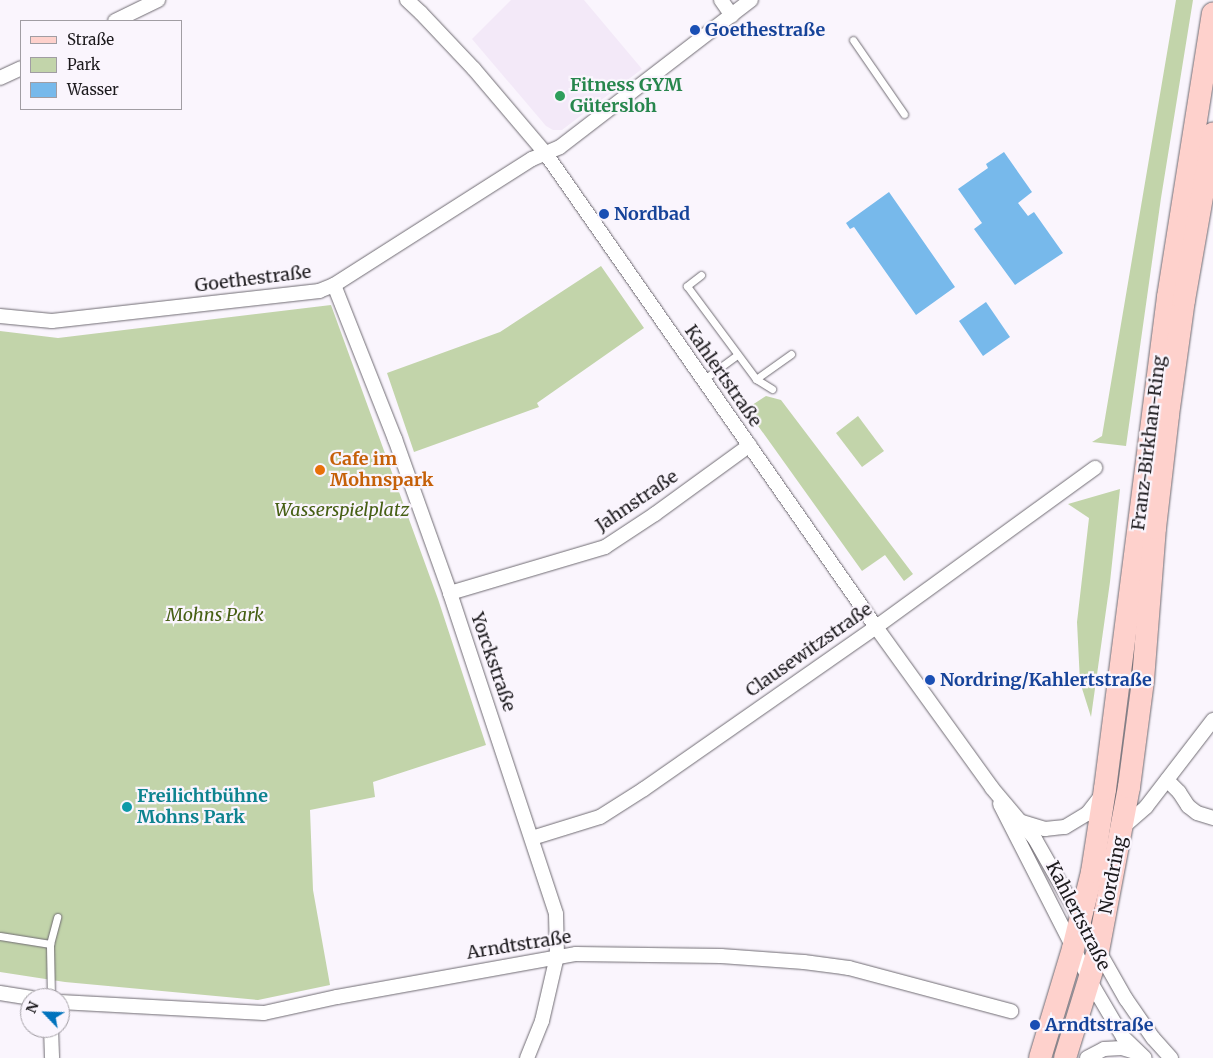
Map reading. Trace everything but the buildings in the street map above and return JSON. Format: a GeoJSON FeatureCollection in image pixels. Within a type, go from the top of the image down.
{"type":"FeatureCollection","features":[{"type":"Feature","properties":{"kind":"main road","name":"Franz-Birkhan-Ring"},"geometry":{"type":"LineString","coordinates":[[1092,872],[1106,789],[1165,316],[1213,14]]}},
{"type":"Feature","properties":{"kind":"main road","name":"Franz-Birkhan-Ring"},"geometry":{"type":"LineString","coordinates":[[1122,828],[1143,680],[1155,528],[1168,415],[1186,291],[1213,134]]}},
{"type":"Feature","properties":{"kind":"main road","name":"Nordring"},"geometry":{"type":"LineString","coordinates":[[1065,1058],[1098,951],[1122,828]]}},
{"type":"Feature","properties":{"kind":"main road","name":"Nordring"},"geometry":{"type":"LineString","coordinates":[[1040,1058],[1081,922],[1092,872]]}},
{"type":"Feature","properties":{"kind":"street"},"geometry":{"type":"LineString","coordinates":[[117,20],[158,0]]}},
{"type":"Feature","properties":{"kind":"street","name":"Kahlertstraße"},"geometry":{"type":"LineString","coordinates":[[406,0],[421,12],[474,69],[546,154],[876,627],[992,788],[1035,840],[1098,951],[1153,1038],[1171,1058]]}},
{"type":"Feature","properties":{"kind":"street"},"geometry":{"type":"LineString","coordinates":[[721,0],[732,16]]}},
{"type":"Feature","properties":{"kind":"street","name":"Goethestraße"},"geometry":{"type":"LineString","coordinates":[[0,316],[52,321],[319,291],[334,285],[532,159],[560,147],[751,0]]}},
{"type":"Feature","properties":{"kind":"street"},"geometry":{"type":"LineString","coordinates":[[0,78],[20,68]]}},
{"type":"Feature","properties":{"kind":"street","name":"Yorckstraße"},"geometry":{"type":"LineString","coordinates":[[334,285],[395,439],[450,594],[556,914],[557,956],[542,1020],[527,1058]]}},
{"type":"Feature","properties":{"kind":"street","name":"Jahnstraße"},"geometry":{"type":"LineString","coordinates":[[450,594],[605,547],[750,445]]}},
{"type":"Feature","properties":{"kind":"street","name":"Clausewitzstraße"},"geometry":{"type":"LineString","coordinates":[[532,838],[600,817],[876,627],[1095,468]]}},
{"type":"Feature","properties":{"kind":"street","name":"Nordring"},"geometry":{"type":"LineString","coordinates":[[1122,828],[1146,807],[1213,720]]}},
{"type":"Feature","properties":{"kind":"street"},"geometry":{"type":"LineString","coordinates":[[1167,780],[1179,792],[1188,806],[1197,813],[1213,818]]}},
{"type":"Feature","properties":{"kind":"street","name":"Kahlertstraße"},"geometry":{"type":"LineString","coordinates":[[992,788],[1090,981],[1123,1037],[1143,1056]]}},
{"type":"Feature","properties":{"kind":"street"},"geometry":{"type":"LineString","coordinates":[[1022,822],[1045,829],[1065,827],[1087,814],[1106,789]]}},
{"type":"Feature","properties":{"kind":"street","name":"Arndtstraße"},"geometry":{"type":"LineString","coordinates":[[70,1003],[264,1013],[557,956],[721,956],[804,962],[850,968],[1011,1011]]}},
{"type":"Feature","properties":{"kind":"street"},"geometry":{"type":"LineString","coordinates":[[0,993],[20,996]]}},
{"type":"Feature","properties":{"kind":"street"},"geometry":{"type":"LineString","coordinates":[[51,1038],[52,1058]]}},
{"type":"Feature","properties":{"kind":"street","name":"Kahlertstraße"},"geometry":{"type":"LineString","coordinates":[[1087,1058],[1104,1049],[1122,1048],[1143,1056]]}},
{"type":"Feature","properties":{"kind":"lane"},"geometry":{"type":"LineString","coordinates":[[853,40],[904,114]]}},
{"type":"Feature","properties":{"kind":"lane"},"geometry":{"type":"LineString","coordinates":[[701,275],[687,286],[756,380],[772,389]]}},
{"type":"Feature","properties":{"kind":"lane"},"geometry":{"type":"LineString","coordinates":[[756,380],[791,354]]}},
{"type":"Feature","properties":{"kind":"lane"},"geometry":{"type":"LineString","coordinates":[[702,380],[737,355]]}},
{"type":"Feature","properties":{"kind":"lane"},"geometry":{"type":"LineString","coordinates":[[51,988],[50,944],[57,916]]}},
{"type":"Feature","properties":{"kind":"lane"},"geometry":{"type":"LineString","coordinates":[[0,936],[50,944]]}},
{"type":"Feature","properties":{"kind":"shaded area"},"geometry":{"type":"Polygon","coordinates":[[[511,0],[584,0],[642,69],[562,130],[553,130],[546,126],[472,39],[511,0]]]}},
{"type":"Feature","properties":{"kind":"green space"},"geometry":{"type":"Polygon","coordinates":[[[1176,0],[1193,0],[1161,198],[1126,446],[1092,442],[1102,436],[1176,0]]]}},
{"type":"Feature","properties":{"kind":"green space"},"geometry":{"type":"Polygon","coordinates":[[[601,266],[644,328],[537,403],[539,407],[414,452],[387,373],[500,332],[601,266]]]}},
{"type":"Feature","properties":{"kind":"green space","name":"Mohns Park"},"geometry":{"type":"Polygon","coordinates":[[[331,305],[438,599],[486,745],[373,782],[375,797],[310,810],[313,890],[330,985],[258,1000],[65,982],[0,972],[0,331],[58,338],[331,305]]]}},
{"type":"Feature","properties":{"kind":"green space"},"geometry":{"type":"Polygon","coordinates":[[[766,396],[781,400],[913,574],[904,581],[885,555],[862,571],[746,409],[766,396]]]}},
{"type":"Feature","properties":{"kind":"green space"},"geometry":{"type":"Polygon","coordinates":[[[858,416],[884,451],[862,467],[836,433],[858,416]]]}},
{"type":"Feature","properties":{"kind":"green space"},"geometry":{"type":"Polygon","coordinates":[[[1120,489],[1110,582],[1091,717],[1080,682],[1077,622],[1089,518],[1068,504],[1120,489]]]}},
{"type":"Feature","properties":{"kind":"water"},"geometry":{"type":"Polygon","coordinates":[[[1004,152],[1032,192],[1018,203],[1028,216],[1034,212],[1063,253],[1015,285],[974,229],[982,223],[958,189],[988,168],[986,164],[1004,152]]]}},
{"type":"Feature","properties":{"kind":"water"},"geometry":{"type":"Polygon","coordinates":[[[889,192],[955,287],[916,315],[854,227],[850,229],[846,223],[889,192]]]}},
{"type":"Feature","properties":{"kind":"water"},"geometry":{"type":"Polygon","coordinates":[[[986,302],[1010,337],[983,356],[959,321],[986,302]]]}},
{"type":"Feature","properties":{"kind":"place","name":"Goethestraße"},"geometry":{"type":"Point","coordinates":[695,30]}},
{"type":"Feature","properties":{"kind":"place","name":"Fitness GYM Gütersloh"},"geometry":{"type":"Point","coordinates":[560,96]}},
{"type":"Feature","properties":{"kind":"place","name":"Nordbad"},"geometry":{"type":"Point","coordinates":[604,214]}},
{"type":"Feature","properties":{"kind":"place","name":"Cafe im Mohnspark"},"geometry":{"type":"Point","coordinates":[320,470]}},
{"type":"Feature","properties":{"kind":"place","name":"Nordring/Kahlertstraße"},"geometry":{"type":"Point","coordinates":[930,680]}},
{"type":"Feature","properties":{"kind":"place","name":"Freilichtbühne Mohns Park"},"geometry":{"type":"Point","coordinates":[127,807]}},
{"type":"Feature","properties":{"kind":"place","name":"Arndtstraße"},"geometry":{"type":"Point","coordinates":[1035,1025]}},
{"type":"Feature","properties":{"kind":"park label","name":"Wasserspielplatz"},"geometry":{"type":"Point","coordinates":[342,510]}}]}
